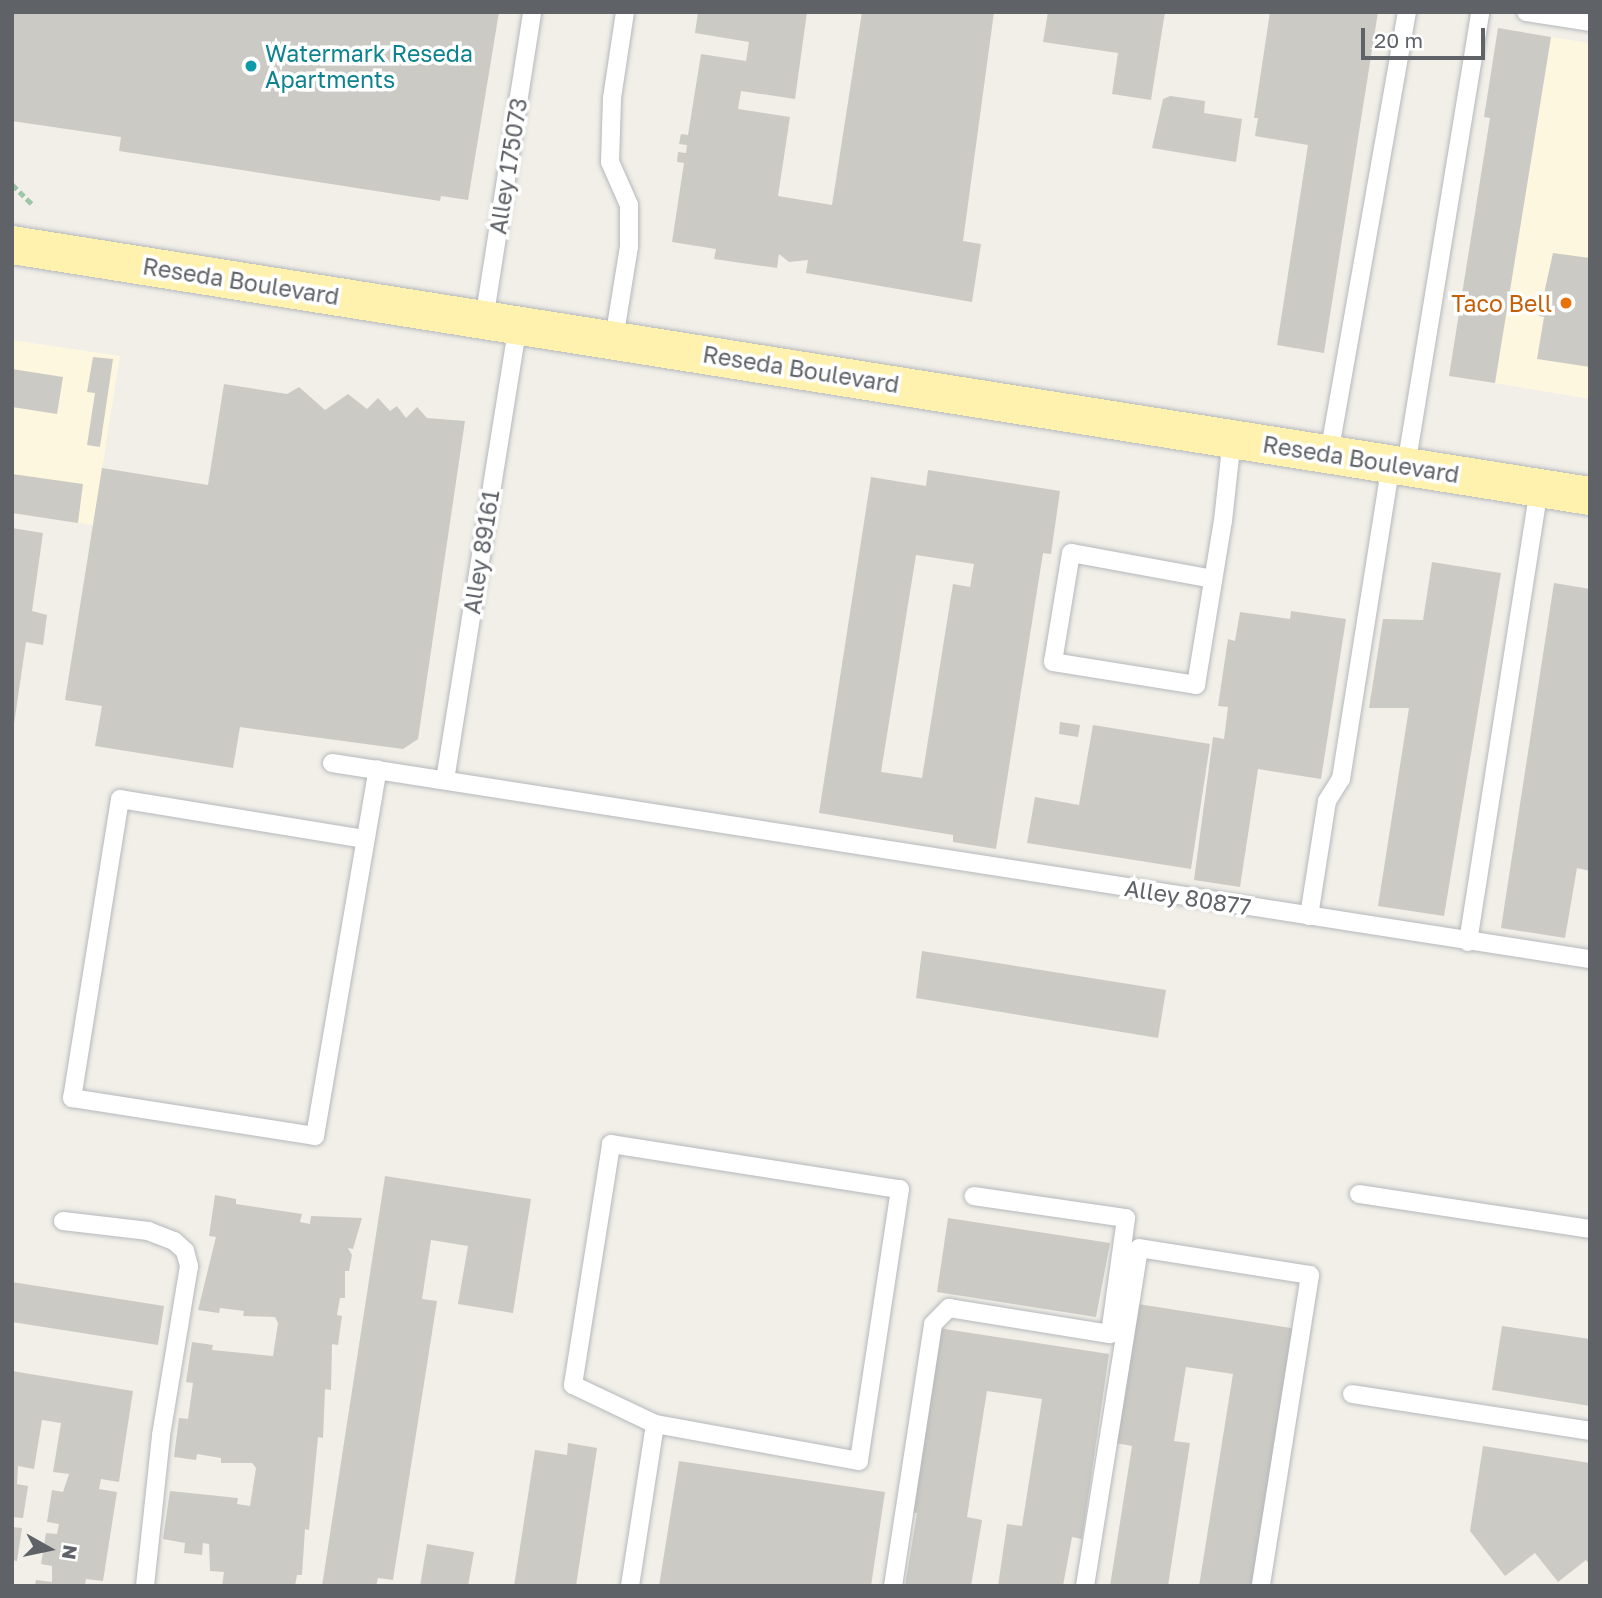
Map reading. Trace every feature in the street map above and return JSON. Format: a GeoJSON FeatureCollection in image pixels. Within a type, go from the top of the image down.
{"type":"FeatureCollection","features":[{"type":"Feature","properties":{"kind":"main road","name":"Reseda Boulevard"},"geometry":{"type":"LineString","coordinates":[[12,245],[1590,496]]}},
{"type":"Feature","properties":{"kind":"lane","name":"Alley 175073"},"geometry":{"type":"LineString","coordinates":[[501,322],[532,12]]}},
{"type":"Feature","properties":{"kind":"lane"},"geometry":{"type":"LineString","coordinates":[[614,339],[629,246],[629,205],[610,162],[612,98],[625,12]]}},
{"type":"Feature","properties":{"kind":"lane"},"geometry":{"type":"LineString","coordinates":[[1329,454],[1407,12]]}},
{"type":"Feature","properties":{"kind":"lane"},"geometry":{"type":"LineString","coordinates":[[1309,916],[1327,800],[1341,779],[1480,12]]}},
{"type":"Feature","properties":{"kind":"lane"},"geometry":{"type":"LineString","coordinates":[[1526,12],[1590,22]]}},
{"type":"Feature","properties":{"kind":"lane","name":"Alley 89161"},"geometry":{"type":"LineString","coordinates":[[450,781],[501,322]]}},
{"type":"Feature","properties":{"kind":"lane"},"geometry":{"type":"LineString","coordinates":[[1213,579],[1071,553],[1052,662],[1196,685],[1213,579],[1231,439]]}},
{"type":"Feature","properties":{"kind":"lane"},"geometry":{"type":"LineString","coordinates":[[1468,942],[1539,488]]}},
{"type":"Feature","properties":{"kind":"lane","name":"Alley 80877"},"geometry":{"type":"LineString","coordinates":[[332,763],[1590,959]]}},
{"type":"Feature","properties":{"kind":"lane"},"geometry":{"type":"LineString","coordinates":[[365,839],[120,799],[72,1098],[315,1136],[377,769]]}},
{"type":"Feature","properties":{"kind":"lane"},"geometry":{"type":"LineString","coordinates":[[611,1144],[900,1189],[859,1461],[655,1424],[573,1385],[611,1144]]}},
{"type":"Feature","properties":{"kind":"lane"},"geometry":{"type":"LineString","coordinates":[[1359,1194],[1590,1229]]}},
{"type":"Feature","properties":{"kind":"lane"},"geometry":{"type":"LineString","coordinates":[[893,1586],[933,1324],[949,1308],[1110,1334],[1126,1218],[974,1196]]}},
{"type":"Feature","properties":{"kind":"lane"},"geometry":{"type":"LineString","coordinates":[[63,1221],[161,1236],[185,1251],[189,1266],[161,1436],[145,1586]]}},
{"type":"Feature","properties":{"kind":"lane"},"geometry":{"type":"LineString","coordinates":[[1085,1586],[1139,1248],[1310,1275],[1261,1586]]}},
{"type":"Feature","properties":{"kind":"lane"},"geometry":{"type":"LineString","coordinates":[[1352,1394],[1590,1431]]}},
{"type":"Feature","properties":{"kind":"lane"},"geometry":{"type":"LineString","coordinates":[[629,1586],[655,1424]]}},
{"type":"Feature","properties":{"kind":"shaded area"},"geometry":{"type":"Polygon","coordinates":[[[1551,37],[1590,43],[1590,399],[1495,383],[1551,37]]]}},
{"type":"Feature","properties":{"kind":"shaded area"},"geometry":{"type":"Polygon","coordinates":[[[12,340],[120,356],[93,525],[12,512],[12,340]]]}},
{"type":"Feature","properties":{"kind":"building","name":"Watermark Reseda Apartments"},"geometry":{"type":"Polygon","coordinates":[[[12,12],[499,12],[468,200],[441,196],[440,201],[119,151],[121,137],[12,121],[12,12]]]}},
{"type":"Feature","properties":{"kind":"building"},"geometry":{"type":"Polygon","coordinates":[[[698,12],[807,12],[795,99],[741,91],[738,109],[790,117],[778,196],[832,205],[862,12],[994,12],[963,241],[981,244],[972,302],[806,273],[808,260],[789,262],[779,254],[777,268],[714,259],[716,249],[672,242],[684,163],[677,162],[678,152],[686,153],[687,145],[679,144],[681,134],[688,135],[701,54],[746,61],[749,42],[695,33],[698,12]]]}},
{"type":"Feature","properties":{"kind":"building"},"geometry":{"type":"Polygon","coordinates":[[[1048,12],[1165,12],[1151,100],[1112,94],[1118,53],[1043,42],[1048,12]]]}},
{"type":"Feature","properties":{"kind":"building"},"geometry":{"type":"Polygon","coordinates":[[[1270,12],[1378,12],[1324,353],[1277,345],[1308,145],[1255,136],[1258,118],[1254,118],[1270,12]]]}},
{"type":"Feature","properties":{"kind":"building"},"geometry":{"type":"Polygon","coordinates":[[[1498,28],[1551,37],[1495,383],[1449,376],[1490,118],[1484,117],[1498,28]]]}},
{"type":"Feature","properties":{"kind":"building"},"geometry":{"type":"Polygon","coordinates":[[[1170,96],[1205,101],[1204,113],[1242,119],[1236,162],[1152,148],[1163,99],[1170,96]]]}},
{"type":"Feature","properties":{"kind":"building","name":"Taco Bell"},"geometry":{"type":"Polygon","coordinates":[[[1553,253],[1590,258],[1590,367],[1537,359],[1544,317],[1539,316],[1553,253]]]}},
{"type":"Feature","properties":{"kind":"building"},"geometry":{"type":"Polygon","coordinates":[[[93,357],[113,359],[100,447],[87,445],[95,393],[87,392],[93,357]]]}},
{"type":"Feature","properties":{"kind":"building"},"geometry":{"type":"Polygon","coordinates":[[[12,369],[63,377],[57,414],[12,407],[12,369]]]}},
{"type":"Feature","properties":{"kind":"building"},"geometry":{"type":"Polygon","coordinates":[[[224,384],[287,394],[299,387],[325,410],[348,394],[367,409],[378,398],[390,411],[397,406],[406,418],[417,407],[427,418],[465,421],[418,739],[403,749],[240,727],[233,768],[95,746],[102,706],[65,700],[102,468],[208,485],[224,384]]]}},
{"type":"Feature","properties":{"kind":"building"},"geometry":{"type":"Polygon","coordinates":[[[928,470],[1060,491],[1051,554],[1043,553],[996,849],[953,842],[953,835],[819,813],[871,477],[926,486],[928,470]],[[916,555],[881,772],[922,778],[953,584],[970,587],[974,564],[916,555]]]}},
{"type":"Feature","properties":{"kind":"building"},"geometry":{"type":"Polygon","coordinates":[[[12,474],[83,484],[78,523],[12,513],[12,474]]]}},
{"type":"Feature","properties":{"kind":"building"},"geometry":{"type":"Polygon","coordinates":[[[12,528],[43,533],[32,611],[47,615],[43,645],[26,642],[14,724],[12,528]]]}},
{"type":"Feature","properties":{"kind":"building"},"geometry":{"type":"Polygon","coordinates":[[[1432,562],[1501,573],[1444,916],[1378,906],[1409,708],[1369,708],[1383,619],[1423,620],[1432,562]]]}},
{"type":"Feature","properties":{"kind":"building"},"geometry":{"type":"Polygon","coordinates":[[[1554,583],[1590,589],[1590,871],[1577,868],[1565,938],[1501,928],[1554,583]]]}},
{"type":"Feature","properties":{"kind":"building"},"geometry":{"type":"Polygon","coordinates":[[[1291,611],[1346,619],[1321,779],[1258,769],[1240,887],[1194,880],[1213,737],[1224,739],[1228,707],[1218,706],[1228,639],[1235,641],[1240,612],[1290,619],[1291,611]]]}},
{"type":"Feature","properties":{"kind":"building"},"geometry":{"type":"Polygon","coordinates":[[[1060,722],[1080,725],[1078,737],[1059,734],[1060,722]]]}},
{"type":"Feature","properties":{"kind":"building"},"geometry":{"type":"Polygon","coordinates":[[[1093,725],[1210,744],[1191,869],[1027,843],[1035,797],[1079,805],[1093,725]]]}},
{"type":"Feature","properties":{"kind":"building"},"geometry":{"type":"Polygon","coordinates":[[[922,951],[1166,990],[1158,1038],[916,998],[922,951]]]}},
{"type":"Feature","properties":{"kind":"building"},"geometry":{"type":"Polygon","coordinates":[[[385,1176],[531,1199],[513,1313],[458,1304],[468,1246],[431,1240],[422,1299],[437,1301],[393,1580],[378,1578],[376,1586],[322,1586],[385,1176]]]}},
{"type":"Feature","properties":{"kind":"building"},"geometry":{"type":"Polygon","coordinates":[[[215,1195],[236,1199],[236,1204],[302,1214],[300,1222],[310,1224],[311,1216],[362,1218],[353,1249],[348,1248],[352,1255],[349,1271],[345,1271],[345,1298],[340,1298],[337,1315],[342,1316],[338,1345],[332,1344],[331,1390],[325,1389],[323,1438],[318,1437],[309,1530],[305,1529],[302,1575],[297,1575],[295,1586],[222,1586],[224,1572],[210,1571],[209,1544],[203,1543],[202,1555],[184,1553],[185,1543],[163,1539],[170,1491],[238,1498],[237,1504],[250,1506],[256,1468],[252,1463],[221,1463],[221,1458],[197,1454],[196,1460],[174,1457],[179,1418],[188,1419],[193,1383],[186,1382],[192,1342],[213,1345],[212,1350],[273,1356],[278,1323],[275,1317],[243,1316],[244,1311],[220,1308],[219,1313],[198,1310],[216,1237],[209,1236],[215,1195]]]}},
{"type":"Feature","properties":{"kind":"building"},"geometry":{"type":"Polygon","coordinates":[[[948,1218],[1110,1243],[1096,1317],[937,1292],[948,1218]]]}},
{"type":"Feature","properties":{"kind":"building"},"geometry":{"type":"Polygon","coordinates":[[[12,1282],[164,1306],[158,1345],[12,1322],[12,1282]]]}},
{"type":"Feature","properties":{"kind":"building"},"geometry":{"type":"Polygon","coordinates":[[[1138,1304],[1297,1329],[1257,1586],[1199,1586],[1233,1374],[1186,1367],[1174,1441],[1190,1443],[1168,1586],[1110,1586],[1132,1446],[1116,1443],[1138,1304]]]}},
{"type":"Feature","properties":{"kind":"building"},"geometry":{"type":"Polygon","coordinates":[[[1502,1326],[1590,1339],[1590,1406],[1492,1390],[1502,1326]]]}},
{"type":"Feature","properties":{"kind":"building"},"geometry":{"type":"Polygon","coordinates":[[[938,1328],[1109,1354],[1082,1539],[1072,1537],[1063,1586],[998,1586],[1007,1524],[1022,1526],[1042,1399],[987,1391],[967,1517],[982,1520],[971,1586],[905,1586],[917,1513],[908,1512],[938,1328]]]}},
{"type":"Feature","properties":{"kind":"building"},"geometry":{"type":"Polygon","coordinates":[[[12,1371],[133,1391],[119,1482],[101,1479],[99,1489],[117,1492],[103,1581],[86,1579],[85,1586],[35,1586],[36,1580],[52,1582],[52,1566],[41,1564],[46,1533],[57,1534],[59,1524],[47,1522],[52,1490],[63,1492],[69,1474],[53,1472],[61,1423],[42,1420],[34,1469],[18,1466],[17,1484],[28,1486],[23,1518],[12,1517],[12,1371]]]}},
{"type":"Feature","properties":{"kind":"building"},"geometry":{"type":"Polygon","coordinates":[[[568,1443],[597,1448],[576,1586],[514,1586],[535,1450],[567,1455],[568,1443]]]}},
{"type":"Feature","properties":{"kind":"building"},"geometry":{"type":"Polygon","coordinates":[[[1483,1446],[1590,1463],[1590,1566],[1586,1560],[1558,1582],[1535,1553],[1505,1576],[1470,1531],[1483,1446]]]}},
{"type":"Feature","properties":{"kind":"building"},"geometry":{"type":"Polygon","coordinates":[[[679,1461],[885,1492],[871,1586],[659,1586],[679,1461]]]}},
{"type":"Feature","properties":{"kind":"building"},"geometry":{"type":"Polygon","coordinates":[[[12,1527],[22,1528],[17,1561],[12,1560],[12,1527]]]}},
{"type":"Feature","properties":{"kind":"building"},"geometry":{"type":"Polygon","coordinates":[[[427,1544],[474,1552],[468,1586],[420,1586],[427,1544]]]}},
{"type":"Feature","properties":{"kind":"place","name":"Watermark Reseda Apartments"},"geometry":{"type":"Point","coordinates":[251,66]}},
{"type":"Feature","properties":{"kind":"place","name":"Taco Bell"},"geometry":{"type":"Point","coordinates":[1566,303]}}]}
